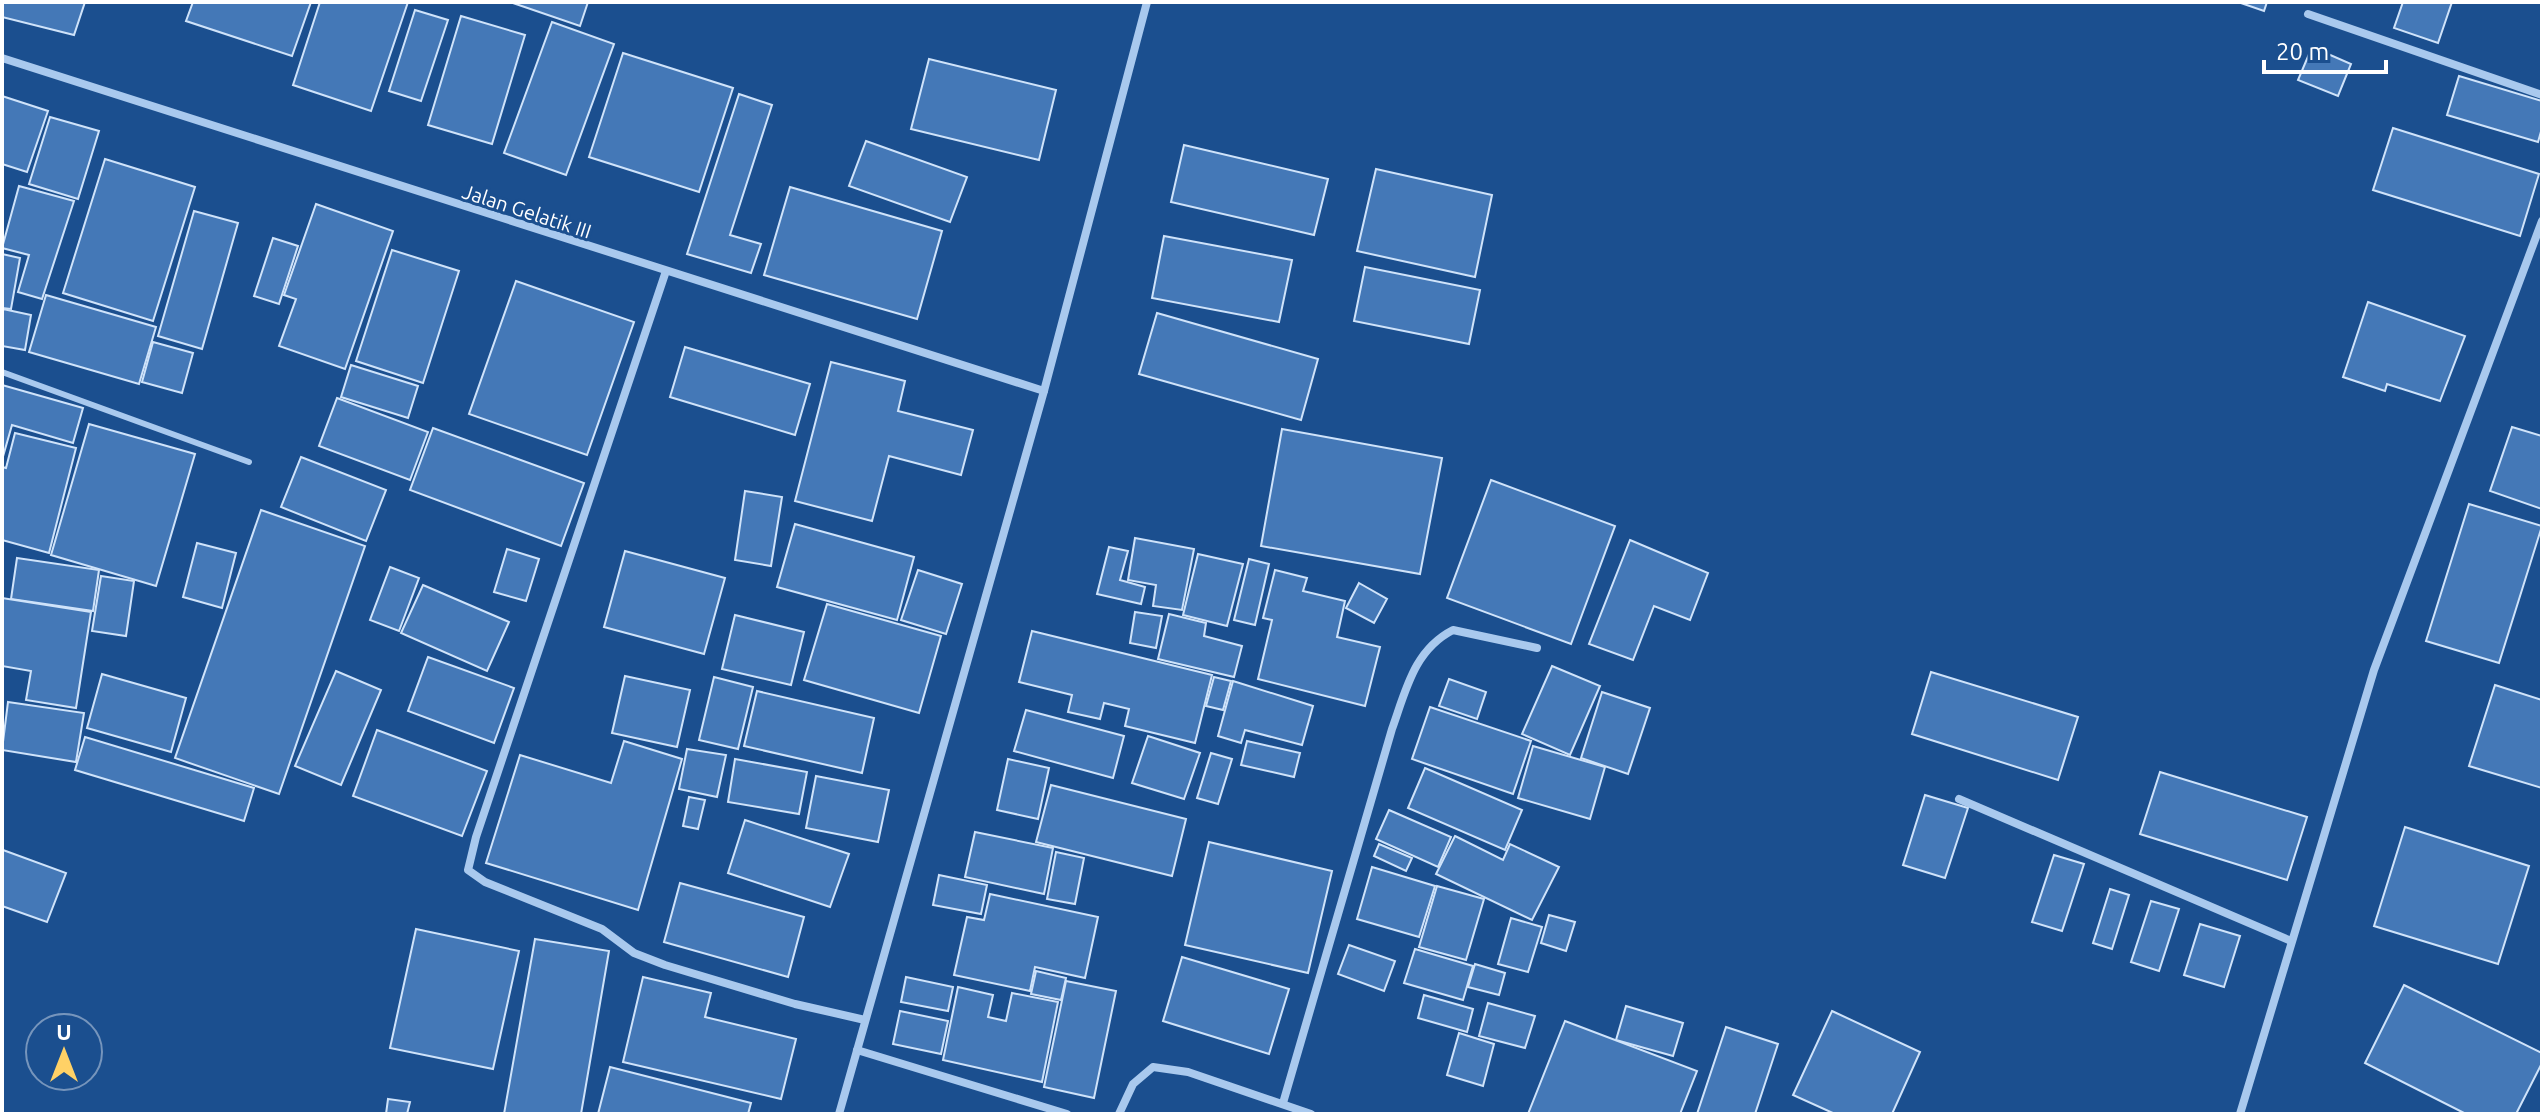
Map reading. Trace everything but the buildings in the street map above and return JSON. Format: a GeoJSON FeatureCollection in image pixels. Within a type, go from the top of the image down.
{"type":"FeatureCollection","features":[{"type":"Feature","properties":{"kind":"street"},"geometry":{"type":"LineString","coordinates":[[839,1114],[1044,391],[1147,2]]}},
{"type":"Feature","properties":{"kind":"street"},"geometry":{"type":"LineString","coordinates":[[2308,14],[2542,95]]}},
{"type":"Feature","properties":{"kind":"street","name":"Jalan Gelatik III"},"geometry":{"type":"LineString","coordinates":[[2,58],[1044,391]]}},
{"type":"Feature","properties":{"kind":"street"},"geometry":{"type":"LineString","coordinates":[[2240,1114],[2374,670],[2542,221]]}},
{"type":"Feature","properties":{"kind":"street"},"geometry":{"type":"LineString","coordinates":[[666,271],[476,837],[468,870],[485,882],[602,929],[634,953],[654,961],[795,1004],[865,1020]]}},
{"type":"Feature","properties":{"kind":"street"},"geometry":{"type":"LineString","coordinates":[[1283,1103],[1392,729],[1413,672],[1432,641],[1453,630],[1537,648]]}},
{"type":"Feature","properties":{"kind":"street"},"geometry":{"type":"LineString","coordinates":[[1959,799],[2291,941]]}},
{"type":"Feature","properties":{"kind":"street"},"geometry":{"type":"LineString","coordinates":[[857,1050],[1067,1114]]}},
{"type":"Feature","properties":{"kind":"street"},"geometry":{"type":"LineString","coordinates":[[1119,1114],[1133,1084],[1153,1067],[1188,1072],[1311,1114]]}},
{"type":"Feature","properties":{"kind":"lane"},"geometry":{"type":"LineString","coordinates":[[2,372],[249,462]]}}]}
